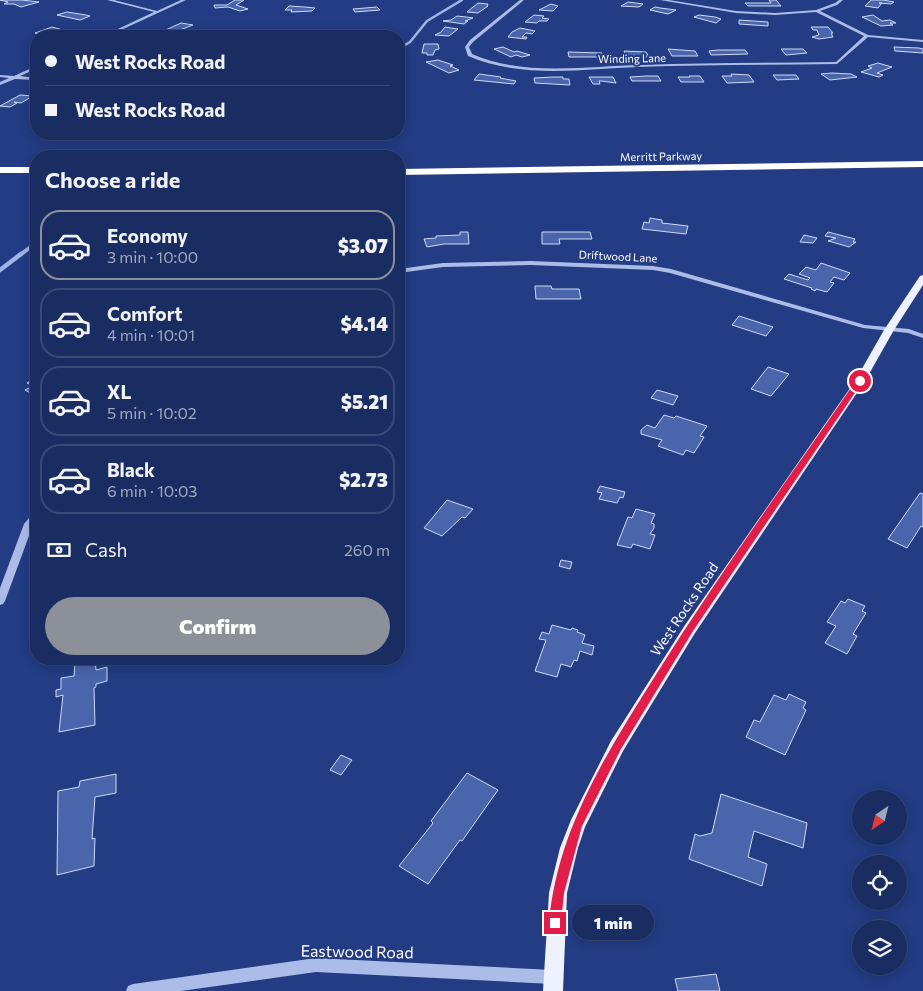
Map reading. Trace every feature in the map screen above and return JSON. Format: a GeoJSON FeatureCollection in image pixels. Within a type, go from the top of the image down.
{"type":"FeatureCollection","features":[{"type":"Feature","properties":{"kind":"highway","name":"Merritt Parkway"},"geometry":{"type":"LineString","coordinates":[[405,163],[923,157]]}},
{"type":"Feature","properties":{"kind":"highway","name":"Merritt Parkway"},"geometry":{"type":"LineString","coordinates":[[405,172],[923,164]]}},
{"type":"Feature","properties":{"kind":"highway"},"geometry":{"type":"LineString","coordinates":[[0,170],[30,170]]}},
{"type":"Feature","properties":{"kind":"highway"},"geometry":{"type":"LineString","coordinates":[[0,178],[30,178]]}},
{"type":"Feature","properties":{"kind":"main road","name":"West Rocks Road"},"geometry":{"type":"LineString","coordinates":[[552,984],[558,893],[569,848],[577,826],[613,754],[656,681],[860,381],[889,330],[923,278]]}},
{"type":"Feature","properties":{"kind":"street"},"geometry":{"type":"LineString","coordinates":[[110,0],[157,12]]}},
{"type":"Feature","properties":{"kind":"street"},"geometry":{"type":"LineString","coordinates":[[118,30],[184,0]]}},
{"type":"Feature","properties":{"kind":"street","name":"Winding Lane"},"geometry":{"type":"LineString","coordinates":[[522,0],[471,40],[467,47],[470,55],[483,61],[500,65],[549,68],[837,63],[867,36]]}},
{"type":"Feature","properties":{"kind":"street"},"geometry":{"type":"LineString","coordinates":[[662,0],[736,12],[774,14],[817,11],[828,8],[841,0]]}},
{"type":"Feature","properties":{"kind":"street"},"geometry":{"type":"LineString","coordinates":[[817,11],[867,36],[923,41]]}},
{"type":"Feature","properties":{"kind":"street"},"geometry":{"type":"LineString","coordinates":[[0,84],[30,70]]}},
{"type":"Feature","properties":{"kind":"street"},"geometry":{"type":"LineString","coordinates":[[0,76],[30,78]]}},
{"type":"Feature","properties":{"kind":"street","name":"Driftwood Lane"},"geometry":{"type":"LineString","coordinates":[[405,270],[443,265],[531,263],[653,268],[671,271],[865,327],[909,331],[923,336]]}},
{"type":"Feature","properties":{"kind":"street"},"geometry":{"type":"LineString","coordinates":[[0,601],[30,523]]}},
{"type":"Feature","properties":{"kind":"street","name":"Eastwood Road"},"geometry":{"type":"LineString","coordinates":[[133,991],[316,965],[552,984]]}},
{"type":"Feature","properties":{"kind":"building"},"geometry":{"type":"Polygon","coordinates":[[[0,0],[39,2],[21,7],[14,4],[4,4],[8,2],[0,0]]]}},
{"type":"Feature","properties":{"kind":"building"},"geometry":{"type":"Polygon","coordinates":[[[235,0],[244,0],[236,5],[248,9],[240,11],[228,7],[215,8],[214,5],[227,5],[235,0]]]}},
{"type":"Feature","properties":{"kind":"building"},"geometry":{"type":"Polygon","coordinates":[[[769,0],[776,0],[781,6],[748,6],[745,3],[771,3],[769,0]]]}},
{"type":"Feature","properties":{"kind":"building"},"geometry":{"type":"Polygon","coordinates":[[[871,0],[894,2],[891,4],[882,3],[878,8],[865,6],[871,0]]]}},
{"type":"Feature","properties":{"kind":"building"},"geometry":{"type":"Polygon","coordinates":[[[628,2],[643,4],[639,7],[621,6],[628,2]]]}},
{"type":"Feature","properties":{"kind":"building"},"geometry":{"type":"Polygon","coordinates":[[[478,3],[488,4],[488,6],[478,13],[467,12],[478,3]]]}},
{"type":"Feature","properties":{"kind":"building"},"geometry":{"type":"Polygon","coordinates":[[[551,4],[558,6],[553,11],[539,10],[551,4]]]}},
{"type":"Feature","properties":{"kind":"building"},"geometry":{"type":"Polygon","coordinates":[[[289,6],[315,8],[312,11],[291,12],[292,10],[285,10],[289,6]]]}},
{"type":"Feature","properties":{"kind":"building"},"geometry":{"type":"Polygon","coordinates":[[[377,7],[380,10],[355,12],[353,9],[377,7]]]}},
{"type":"Feature","properties":{"kind":"building"},"geometry":{"type":"Polygon","coordinates":[[[655,7],[676,10],[668,14],[650,10],[655,7]]]}},
{"type":"Feature","properties":{"kind":"building"},"geometry":{"type":"Polygon","coordinates":[[[67,12],[90,16],[80,20],[57,15],[67,12]]]}},
{"type":"Feature","properties":{"kind":"building"},"geometry":{"type":"Polygon","coordinates":[[[534,15],[544,16],[542,18],[549,19],[537,23],[525,22],[534,15]]]}},
{"type":"Feature","properties":{"kind":"building"},"geometry":{"type":"Polygon","coordinates":[[[699,15],[721,19],[716,23],[694,17],[699,15]]]}},
{"type":"Feature","properties":{"kind":"building"},"geometry":{"type":"Polygon","coordinates":[[[873,15],[882,21],[890,20],[896,23],[881,26],[862,17],[873,15]]]}},
{"type":"Feature","properties":{"kind":"building"},"geometry":{"type":"Polygon","coordinates":[[[457,16],[473,18],[465,21],[468,21],[464,24],[443,21],[451,20],[457,16]]]}},
{"type":"Feature","properties":{"kind":"building"},"geometry":{"type":"Polygon","coordinates":[[[739,20],[768,22],[768,26],[739,24],[739,20]]]}},
{"type":"Feature","properties":{"kind":"building"},"geometry":{"type":"Polygon","coordinates":[[[181,23],[193,25],[180,30],[165,30],[181,23]]]}},
{"type":"Feature","properties":{"kind":"building"},"geometry":{"type":"Polygon","coordinates":[[[52,27],[63,30],[44,30],[52,27]]]}},
{"type":"Feature","properties":{"kind":"building"},"geometry":{"type":"Polygon","coordinates":[[[445,27],[458,29],[449,36],[435,35],[445,27]]]}},
{"type":"Feature","properties":{"kind":"building"},"geometry":{"type":"Polygon","coordinates":[[[811,27],[828,27],[833,33],[831,33],[833,37],[819,39],[812,37],[819,35],[817,30],[813,30],[811,27]]]}},
{"type":"Feature","properties":{"kind":"building"},"geometry":{"type":"Polygon","coordinates":[[[520,28],[535,31],[532,34],[526,33],[522,37],[527,37],[526,39],[508,37],[512,32],[520,28]]]}},
{"type":"Feature","properties":{"kind":"building"},"geometry":{"type":"Polygon","coordinates":[[[424,44],[438,44],[439,49],[435,50],[433,55],[427,55],[427,53],[422,53],[424,44]]]}},
{"type":"Feature","properties":{"kind":"building"},"geometry":{"type":"Polygon","coordinates":[[[503,47],[514,52],[517,51],[530,55],[511,57],[494,49],[503,47]]]}},
{"type":"Feature","properties":{"kind":"building"},"geometry":{"type":"Polygon","coordinates":[[[894,47],[919,48],[923,49],[923,53],[895,51],[894,47]]]}},
{"type":"Feature","properties":{"kind":"building"},"geometry":{"type":"Polygon","coordinates":[[[668,49],[695,51],[698,56],[672,56],[668,49]]]}},
{"type":"Feature","properties":{"kind":"building"},"geometry":{"type":"Polygon","coordinates":[[[781,49],[803,49],[807,53],[786,55],[781,49]]]}},
{"type":"Feature","properties":{"kind":"building"},"geometry":{"type":"Polygon","coordinates":[[[745,50],[748,54],[711,55],[709,51],[745,50]]]}},
{"type":"Feature","properties":{"kind":"building"},"geometry":{"type":"Polygon","coordinates":[[[624,51],[646,52],[649,57],[626,56],[624,51]]]}},
{"type":"Feature","properties":{"kind":"building"},"geometry":{"type":"Polygon","coordinates":[[[568,52],[602,53],[604,57],[569,57],[568,52]]]}},
{"type":"Feature","properties":{"kind":"building"},"geometry":{"type":"Polygon","coordinates":[[[438,60],[453,65],[450,66],[459,70],[449,73],[426,62],[438,60]]]}},
{"type":"Feature","properties":{"kind":"building"},"geometry":{"type":"Polygon","coordinates":[[[878,63],[892,67],[877,73],[883,75],[879,77],[861,72],[872,68],[868,66],[878,63]]]}},
{"type":"Feature","properties":{"kind":"building"},"geometry":{"type":"Polygon","coordinates":[[[479,74],[516,81],[514,84],[474,80],[479,74]]]}},
{"type":"Feature","properties":{"kind":"building"},"geometry":{"type":"Polygon","coordinates":[[[731,74],[749,75],[754,82],[727,83],[722,76],[732,76],[731,74]]]}},
{"type":"Feature","properties":{"kind":"building"},"geometry":{"type":"Polygon","coordinates":[[[821,74],[851,74],[857,77],[830,80],[821,74]]]}},
{"type":"Feature","properties":{"kind":"building"},"geometry":{"type":"Polygon","coordinates":[[[773,75],[796,75],[799,79],[777,80],[773,75]]]}},
{"type":"Feature","properties":{"kind":"building"},"geometry":{"type":"Polygon","coordinates":[[[658,76],[661,81],[632,81],[630,77],[658,76]]]}},
{"type":"Feature","properties":{"kind":"building"},"geometry":{"type":"Polygon","coordinates":[[[700,76],[704,82],[681,82],[678,77],[700,76]]]}},
{"type":"Feature","properties":{"kind":"building"},"geometry":{"type":"Polygon","coordinates":[[[563,77],[563,79],[569,79],[570,85],[535,83],[534,78],[563,77]]]}},
{"type":"Feature","properties":{"kind":"building"},"geometry":{"type":"Polygon","coordinates":[[[589,77],[613,77],[616,83],[599,81],[600,84],[593,84],[589,77]]]}},
{"type":"Feature","properties":{"kind":"building"},"geometry":{"type":"Polygon","coordinates":[[[20,95],[30,96],[30,98],[21,103],[14,102],[17,103],[10,107],[0,106],[20,95]]]}},
{"type":"Feature","properties":{"kind":"building"},"geometry":{"type":"Polygon","coordinates":[[[650,218],[662,220],[662,223],[688,226],[686,234],[642,229],[644,222],[649,223],[650,218]]]}},
{"type":"Feature","properties":{"kind":"building"},"geometry":{"type":"Polygon","coordinates":[[[460,232],[468,232],[469,244],[444,244],[427,247],[424,239],[436,238],[436,236],[460,235],[460,232]]]}},
{"type":"Feature","properties":{"kind":"building"},"geometry":{"type":"Polygon","coordinates":[[[542,232],[590,232],[592,239],[559,239],[560,244],[542,244],[542,232]]]}},
{"type":"Feature","properties":{"kind":"building"},"geometry":{"type":"Polygon","coordinates":[[[828,232],[855,239],[853,242],[856,242],[849,247],[828,241],[836,238],[825,236],[828,232]]]}},
{"type":"Feature","properties":{"kind":"building"},"geometry":{"type":"Polygon","coordinates":[[[804,235],[817,238],[813,243],[800,242],[804,235]]]}},
{"type":"Feature","properties":{"kind":"building"},"geometry":{"type":"Polygon","coordinates":[[[821,263],[850,273],[844,280],[834,277],[830,282],[834,283],[827,292],[816,289],[815,291],[812,288],[784,279],[789,274],[808,280],[810,278],[799,274],[806,267],[816,270],[821,263]]]}},
{"type":"Feature","properties":{"kind":"building"},"geometry":{"type":"Polygon","coordinates":[[[535,286],[551,286],[552,289],[579,289],[581,299],[536,299],[535,286]]]}},
{"type":"Feature","properties":{"kind":"building"},"geometry":{"type":"Polygon","coordinates":[[[739,316],[773,327],[766,336],[732,325],[739,316]]]}},
{"type":"Feature","properties":{"kind":"building"},"geometry":{"type":"Polygon","coordinates":[[[768,367],[789,374],[771,396],[751,389],[768,367]]]}},
{"type":"Feature","properties":{"kind":"building"},"geometry":{"type":"Polygon","coordinates":[[[657,390],[678,396],[673,405],[651,398],[657,390]]]}},
{"type":"Feature","properties":{"kind":"building"},"geometry":{"type":"Polygon","coordinates":[[[664,415],[674,418],[676,416],[707,426],[700,436],[704,437],[694,453],[686,450],[683,455],[658,446],[662,440],[641,434],[641,430],[647,425],[655,428],[664,415]]]}},
{"type":"Feature","properties":{"kind":"building"},"geometry":{"type":"Polygon","coordinates":[[[600,486],[625,492],[623,498],[620,497],[617,503],[599,499],[602,493],[597,492],[600,486]]]}},
{"type":"Feature","properties":{"kind":"building"},"geometry":{"type":"Polygon","coordinates":[[[920,493],[923,494],[923,527],[921,526],[907,548],[888,539],[920,493]]]}},
{"type":"Feature","properties":{"kind":"building"},"geometry":{"type":"Polygon","coordinates":[[[447,500],[473,509],[465,518],[462,517],[442,536],[424,528],[447,500]]]}},
{"type":"Feature","properties":{"kind":"building"},"geometry":{"type":"Polygon","coordinates":[[[636,509],[655,514],[651,523],[654,524],[654,528],[650,534],[655,535],[650,549],[633,544],[631,548],[617,545],[628,517],[632,518],[636,509]]]}},
{"type":"Feature","properties":{"kind":"building"},"geometry":{"type":"Polygon","coordinates":[[[561,560],[572,562],[570,569],[559,566],[561,560]]]}},
{"type":"Feature","properties":{"kind":"building"},"geometry":{"type":"Polygon","coordinates":[[[848,599],[865,606],[862,611],[866,613],[853,634],[857,636],[847,654],[825,643],[836,626],[827,622],[841,601],[845,603],[848,599]]]}},
{"type":"Feature","properties":{"kind":"building"},"geometry":{"type":"Polygon","coordinates":[[[552,625],[578,630],[577,632],[585,635],[582,643],[594,646],[592,655],[580,651],[577,661],[574,660],[571,667],[561,664],[557,677],[535,671],[546,640],[539,639],[542,632],[549,634],[552,625]]]}},
{"type":"Feature","properties":{"kind":"building"},"geometry":{"type":"Polygon","coordinates":[[[75,665],[96,665],[96,670],[107,667],[107,681],[96,684],[94,688],[95,725],[59,732],[63,695],[56,697],[56,690],[61,689],[61,678],[74,676],[75,665]]]}},
{"type":"Feature","properties":{"kind":"building"},"geometry":{"type":"Polygon","coordinates":[[[789,694],[806,702],[803,708],[806,710],[785,755],[746,737],[754,720],[760,722],[774,695],[786,700],[789,694]]]}},
{"type":"Feature","properties":{"kind":"building"},"geometry":{"type":"Polygon","coordinates":[[[341,755],[352,760],[341,775],[330,770],[341,755]]]}},
{"type":"Feature","properties":{"kind":"building"},"geometry":{"type":"Polygon","coordinates":[[[467,773],[498,790],[462,841],[460,840],[428,884],[399,866],[433,823],[431,821],[467,773]]]}},
{"type":"Feature","properties":{"kind":"building"},"geometry":{"type":"Polygon","coordinates":[[[116,774],[116,793],[95,797],[92,839],[95,838],[94,866],[57,875],[58,791],[79,787],[80,781],[116,774]]]}},
{"type":"Feature","properties":{"kind":"building"},"geometry":{"type":"Polygon","coordinates":[[[721,794],[807,823],[803,848],[754,831],[748,857],[767,864],[762,886],[689,859],[695,834],[700,836],[712,833],[721,794]]]}},
{"type":"Feature","properties":{"kind":"building"},"geometry":{"type":"Polygon","coordinates":[[[716,974],[720,991],[678,991],[675,979],[716,974]]]}},
{"type":"Feature","properties":{"kind":"waterway"},"geometry":{"type":"LineString","coordinates":[[405,45],[410,42],[427,21],[462,0]]}},
{"type":"Feature","properties":{"kind":"waterway"},"geometry":{"type":"LineString","coordinates":[[20,255],[30,248]]}},
{"type":"Feature","properties":{"kind":"waterway"},"geometry":{"type":"LineString","coordinates":[[0,270],[21,254]]}},
{"type":"Feature","properties":{"kind":"route"},"geometry":{"type":"LineString","coordinates":[[555,923],[558,893],[569,848],[577,826],[617,746],[690,629],[860,381]]}}]}
